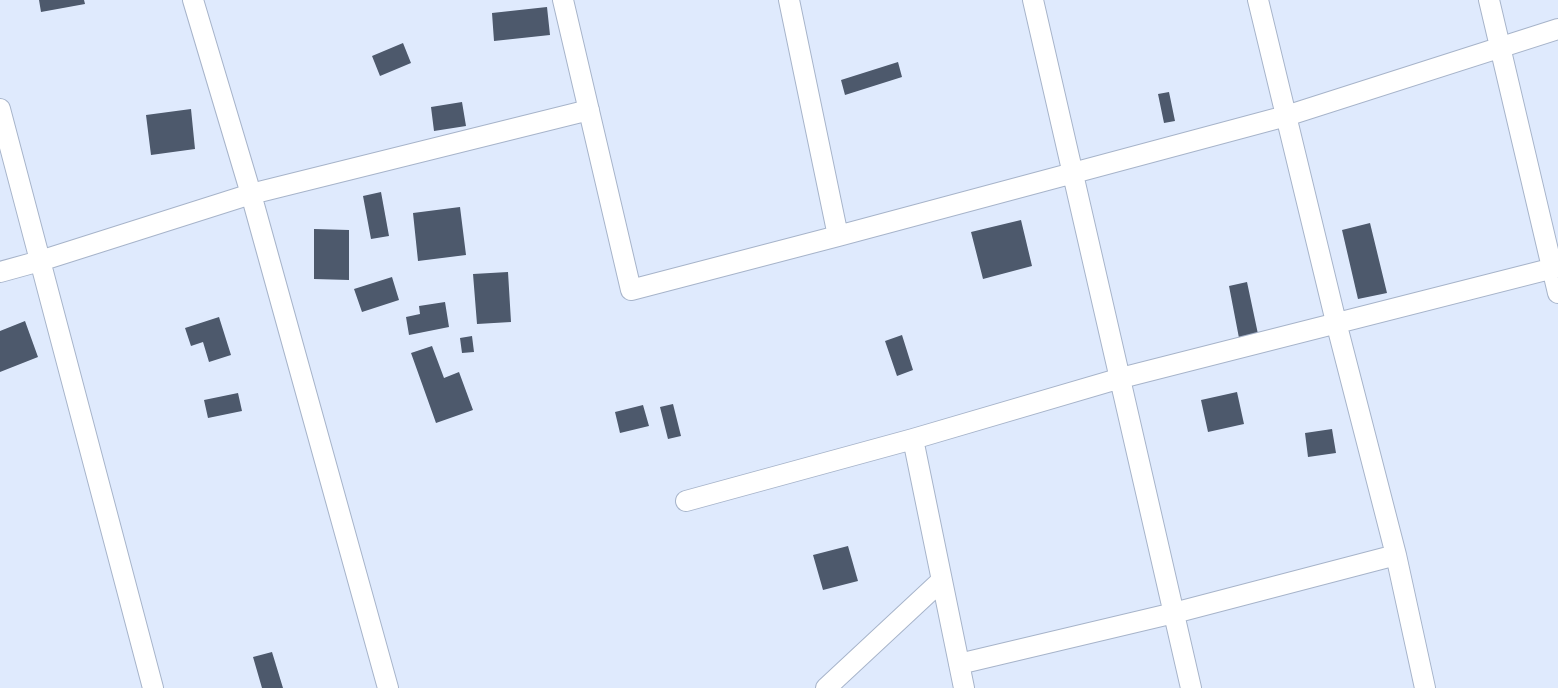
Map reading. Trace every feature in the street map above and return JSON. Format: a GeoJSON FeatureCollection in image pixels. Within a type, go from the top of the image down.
{"type":"FeatureCollection","features":[{"type":"Feature","properties":{"kind":"street"},"geometry":{"type":"LineString","coordinates":[[194,0],[251,194],[388,688]]}},
{"type":"Feature","properties":{"kind":"street"},"geometry":{"type":"LineString","coordinates":[[563,0],[631,290],[1286,116],[1558,29]]}},
{"type":"Feature","properties":{"kind":"street"},"geometry":{"type":"LineString","coordinates":[[789,0],[838,236]]}},
{"type":"Feature","properties":{"kind":"street"},"geometry":{"type":"LineString","coordinates":[[1033,0],[1191,688]]}},
{"type":"Feature","properties":{"kind":"street"},"geometry":{"type":"LineString","coordinates":[[1258,0],[1336,322],[1396,555],[1425,688]]}},
{"type":"Feature","properties":{"kind":"street"},"geometry":{"type":"LineString","coordinates":[[1489,0],[1555,268],[1558,293]]}},
{"type":"Feature","properties":{"kind":"street"},"geometry":{"type":"LineString","coordinates":[[0,109],[153,688]]}},
{"type":"Feature","properties":{"kind":"street"},"geometry":{"type":"LineString","coordinates":[[0,272],[251,194],[589,110]]}},
{"type":"Feature","properties":{"kind":"street"},"geometry":{"type":"LineString","coordinates":[[686,501],[913,440],[1121,378],[1555,268]]}},
{"type":"Feature","properties":{"kind":"street"},"geometry":{"type":"LineString","coordinates":[[913,440],[964,688]]}},
{"type":"Feature","properties":{"kind":"street"},"geometry":{"type":"LineString","coordinates":[[959,664],[1174,613],[1396,555]]}},
{"type":"Feature","properties":{"kind":"street"},"geometry":{"type":"LineString","coordinates":[[826,688],[942,580]]}},
{"type":"Feature","properties":{"kind":"building"},"geometry":{"type":"Polygon","coordinates":[[[39,0],[84,0],[85,4],[41,12],[39,0]]]}},
{"type":"Feature","properties":{"kind":"building"},"geometry":{"type":"Polygon","coordinates":[[[547,7],[550,35],[494,41],[492,13],[547,7]]]}},
{"type":"Feature","properties":{"kind":"building"},"geometry":{"type":"Polygon","coordinates":[[[403,43],[411,63],[380,76],[372,56],[403,43]]]}},
{"type":"Feature","properties":{"kind":"building"},"geometry":{"type":"Polygon","coordinates":[[[898,62],[902,77],[845,95],[841,80],[898,62]]]}},
{"type":"Feature","properties":{"kind":"building"},"geometry":{"type":"Polygon","coordinates":[[[1169,92],[1175,121],[1164,123],[1158,94],[1169,92]]]}},
{"type":"Feature","properties":{"kind":"building"},"geometry":{"type":"Polygon","coordinates":[[[462,102],[466,126],[434,131],[431,107],[462,102]]]}},
{"type":"Feature","properties":{"kind":"building"},"geometry":{"type":"Polygon","coordinates":[[[191,109],[195,149],[151,155],[146,115],[191,109]]]}},
{"type":"Feature","properties":{"kind":"building"},"geometry":{"type":"Polygon","coordinates":[[[381,192],[389,236],[371,239],[363,196],[381,192]]]}},
{"type":"Feature","properties":{"kind":"building"},"geometry":{"type":"Polygon","coordinates":[[[460,207],[466,255],[418,261],[413,213],[460,207]]]}},
{"type":"Feature","properties":{"kind":"building"},"geometry":{"type":"Polygon","coordinates":[[[1021,220],[1032,266],[983,279],[971,232],[1021,220]]]}},
{"type":"Feature","properties":{"kind":"building"},"geometry":{"type":"Polygon","coordinates":[[[1370,223],[1387,293],[1358,299],[1342,230],[1370,223]]]}},
{"type":"Feature","properties":{"kind":"building"},"geometry":{"type":"Polygon","coordinates":[[[314,229],[349,230],[349,280],[314,279],[314,229]]]}},
{"type":"Feature","properties":{"kind":"building"},"geometry":{"type":"Polygon","coordinates":[[[508,272],[511,322],[477,324],[473,274],[508,272]]]}},
{"type":"Feature","properties":{"kind":"building"},"geometry":{"type":"Polygon","coordinates":[[[392,277],[399,300],[362,312],[354,289],[392,277]]]}},
{"type":"Feature","properties":{"kind":"building"},"geometry":{"type":"Polygon","coordinates":[[[1247,282],[1258,334],[1239,338],[1229,286],[1247,282]]]}},
{"type":"Feature","properties":{"kind":"building"},"geometry":{"type":"Polygon","coordinates":[[[445,302],[449,327],[409,335],[406,317],[420,314],[419,306],[445,302]]]}},
{"type":"Feature","properties":{"kind":"building"},"geometry":{"type":"Polygon","coordinates":[[[219,317],[231,355],[209,362],[203,342],[191,346],[185,328],[219,317]]]}},
{"type":"Feature","properties":{"kind":"building"},"geometry":{"type":"Polygon","coordinates":[[[25,321],[38,357],[0,372],[0,331],[25,321]]]}},
{"type":"Feature","properties":{"kind":"building"},"geometry":{"type":"Polygon","coordinates":[[[902,335],[913,370],[897,376],[885,341],[902,335]]]}},
{"type":"Feature","properties":{"kind":"building"},"geometry":{"type":"Polygon","coordinates":[[[472,336],[474,352],[462,353],[460,338],[472,336]]]}},
{"type":"Feature","properties":{"kind":"building"},"geometry":{"type":"Polygon","coordinates":[[[432,346],[444,378],[459,372],[473,410],[436,423],[411,353],[432,346]]]}},
{"type":"Feature","properties":{"kind":"building"},"geometry":{"type":"Polygon","coordinates":[[[1237,392],[1244,424],[1208,432],[1201,400],[1237,392]]]}},
{"type":"Feature","properties":{"kind":"building"},"geometry":{"type":"Polygon","coordinates":[[[238,393],[242,411],[208,418],[204,400],[238,393]]]}},
{"type":"Feature","properties":{"kind":"building"},"geometry":{"type":"Polygon","coordinates":[[[673,404],[681,436],[668,439],[660,407],[673,404]]]}},
{"type":"Feature","properties":{"kind":"building"},"geometry":{"type":"Polygon","coordinates":[[[643,405],[649,426],[620,433],[615,412],[643,405]]]}},
{"type":"Feature","properties":{"kind":"building"},"geometry":{"type":"Polygon","coordinates":[[[1332,429],[1336,453],[1308,457],[1305,433],[1332,429]]]}},
{"type":"Feature","properties":{"kind":"building"},"geometry":{"type":"Polygon","coordinates":[[[848,546],[858,581],[823,590],[813,555],[848,546]]]}},
{"type":"Feature","properties":{"kind":"building"},"geometry":{"type":"Polygon","coordinates":[[[272,652],[283,688],[262,688],[253,657],[272,652]]]}}]}
